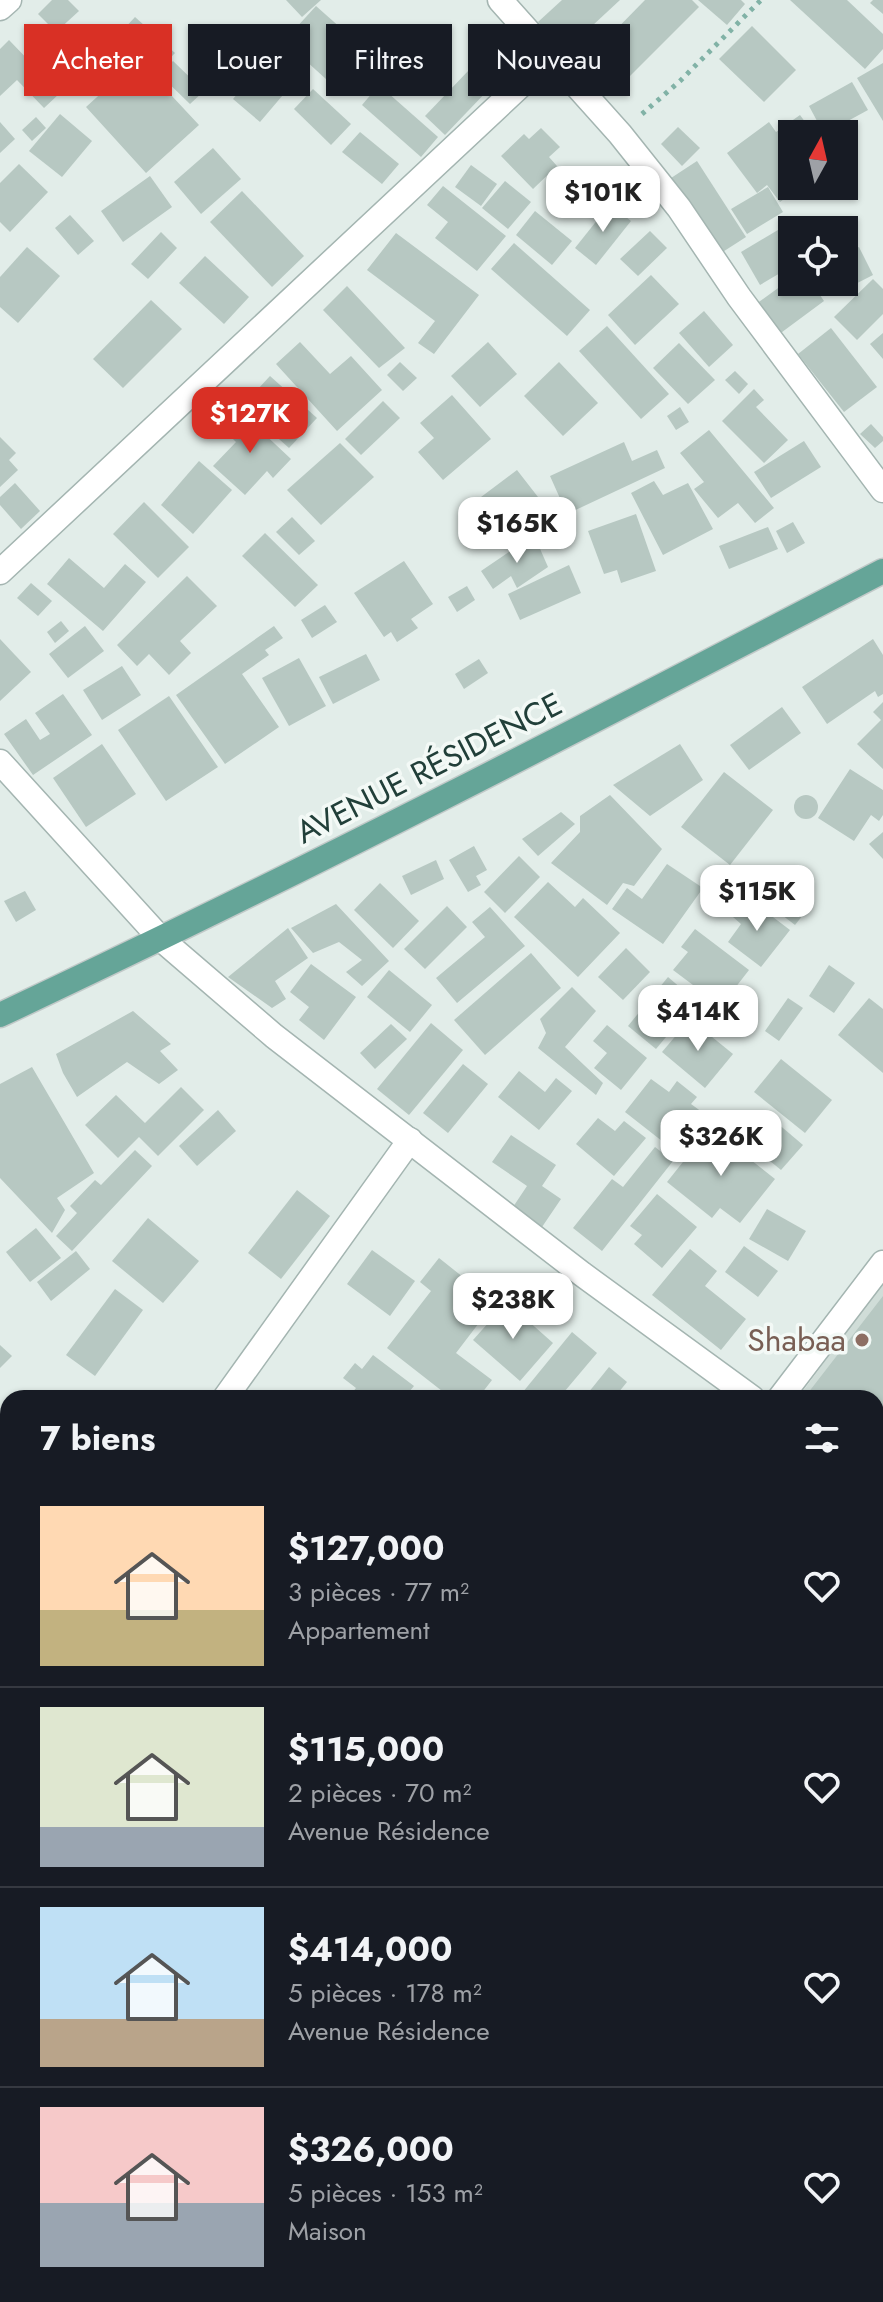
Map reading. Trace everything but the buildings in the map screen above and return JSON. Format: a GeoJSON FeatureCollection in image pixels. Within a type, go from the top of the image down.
{"type":"FeatureCollection","features":[{"type":"Feature","properties":{"kind":"main road","name":"AVENUE RÉSIDENCE"},"geometry":{"type":"LineString","coordinates":[[0,1015],[161,939],[550,744],[883,571]]}},
{"type":"Feature","properties":{"kind":"street"},"geometry":{"type":"LineString","coordinates":[[0,8],[9,0]]}},
{"type":"Feature","properties":{"kind":"street"},"geometry":{"type":"LineString","coordinates":[[500,0],[522,24]]}},
{"type":"Feature","properties":{"kind":"street"},"geometry":{"type":"LineString","coordinates":[[0,572],[509,96]]}},
{"type":"Feature","properties":{"kind":"street"},"geometry":{"type":"LineString","coordinates":[[587,96],[679,208],[739,297],[883,490]]}},
{"type":"Feature","properties":{"kind":"street"},"geometry":{"type":"LineString","coordinates":[[0,762],[161,939],[274,1036],[582,1274],[741,1390]]}},
{"type":"Feature","properties":{"kind":"street"},"geometry":{"type":"LineString","coordinates":[[231,1390],[410,1140]]}},
{"type":"Feature","properties":{"kind":"street"},"geometry":{"type":"LineString","coordinates":[[786,1390],[883,1263]]}},
{"type":"Feature","properties":{"kind":"path"},"geometry":{"type":"LineString","coordinates":[[620,134],[680,81],[761,0]]}},
{"type":"Feature","properties":{"kind":"shaded area","name":"Shabaa"},"geometry":{"type":"Polygon","coordinates":[[[883,1282],[883,1390],[804,1390],[883,1282]]]}},
{"type":"Feature","properties":{"kind":"place","name":"Shabaa"},"geometry":{"type":"Point","coordinates":[862,1340]}}]}
